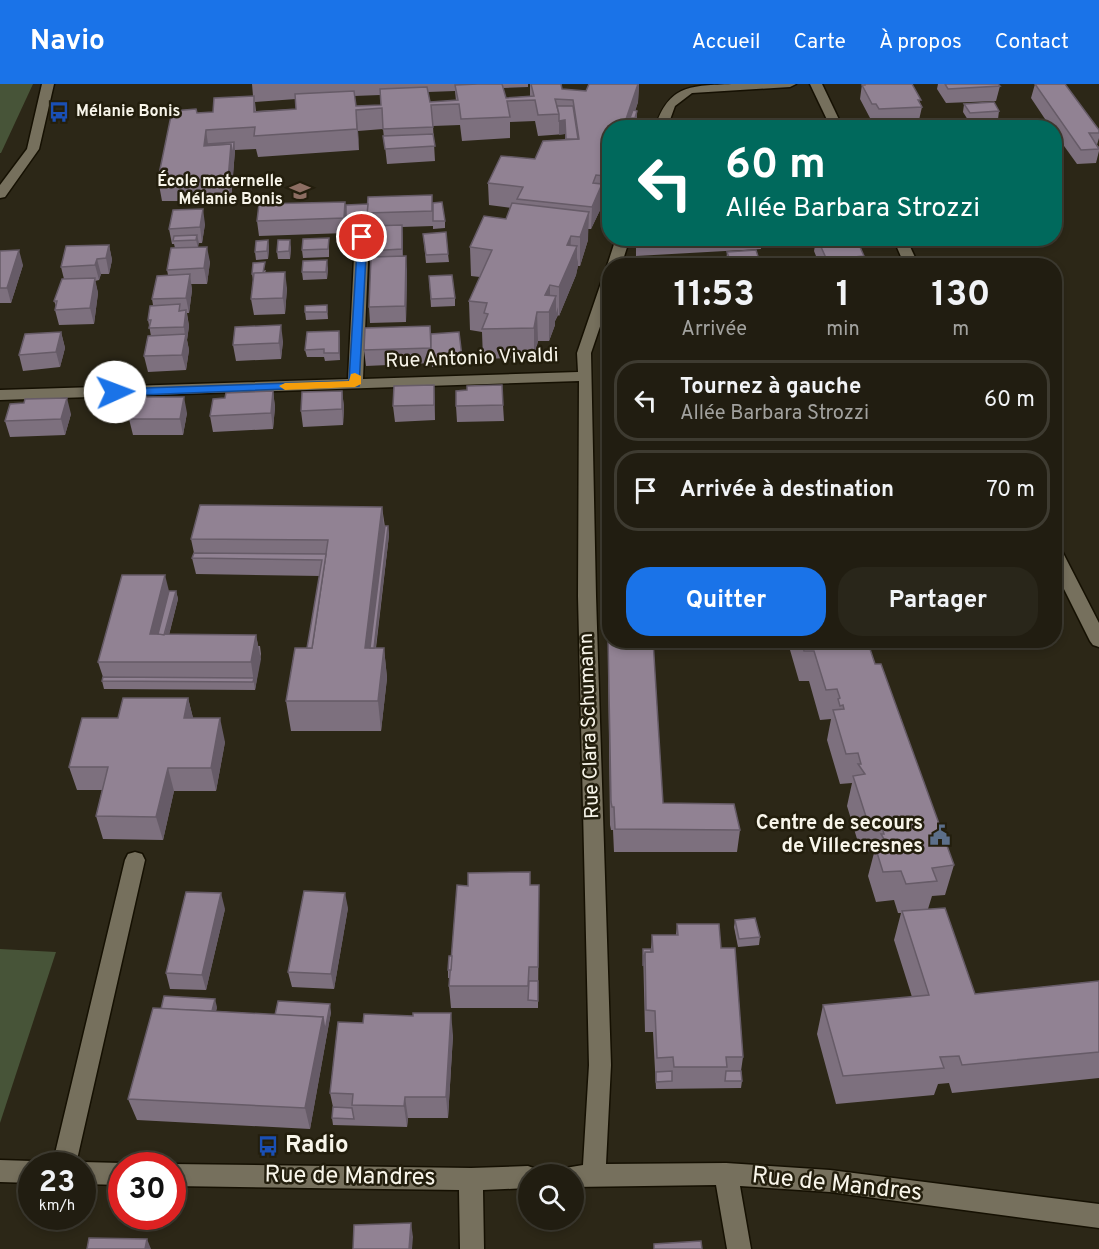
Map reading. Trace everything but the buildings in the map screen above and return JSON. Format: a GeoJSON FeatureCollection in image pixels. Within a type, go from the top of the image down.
{"type":"FeatureCollection","features":[{"type":"Feature","properties":{"kind":"street"},"geometry":{"type":"LineString","coordinates":[[0,194],[33,149],[48,84]]}},
{"type":"Feature","properties":{"kind":"street"},"geometry":{"type":"LineString","coordinates":[[664,120],[669,104],[676,97],[690,90],[790,84]]}},
{"type":"Feature","properties":{"kind":"street"},"geometry":{"type":"LineString","coordinates":[[816,84],[833,120]]}},
{"type":"Feature","properties":{"kind":"street"},"geometry":{"type":"LineString","coordinates":[[355,384],[362,237]]}},
{"type":"Feature","properties":{"kind":"street","name":"Rue Clara Schumann"},"geometry":{"type":"LineString","coordinates":[[584,1169],[600,1065],[587,596],[584,353],[602,300]]}},
{"type":"Feature","properties":{"kind":"street","name":"Rue Antonio Vivaldi"},"geometry":{"type":"LineString","coordinates":[[0,395],[586,376]]}},
{"type":"Feature","properties":{"kind":"street"},"geometry":{"type":"LineString","coordinates":[[1062,567],[1099,641]]}},
{"type":"Feature","properties":{"kind":"street"},"geometry":{"type":"LineString","coordinates":[[67,1152],[135,860]]}},
{"type":"Feature","properties":{"kind":"street"},"geometry":{"type":"LineString","coordinates":[[0,1171],[18,1172]]}},
{"type":"Feature","properties":{"kind":"street"},"geometry":{"type":"LineString","coordinates":[[726,1174],[739,1249]]}},
{"type":"Feature","properties":{"kind":"street","name":"Rue de Mandres"},"geometry":{"type":"LineString","coordinates":[[584,1176],[726,1174],[830,1181],[1099,1216]]}},
{"type":"Feature","properties":{"kind":"street","name":"Rue de Mandres"},"geometry":{"type":"LineString","coordinates":[[186,1175],[518,1178]]}},
{"type":"Feature","properties":{"kind":"street"},"geometry":{"type":"LineString","coordinates":[[471,1179],[472,1249]]}},
{"type":"Feature","properties":{"kind":"green space"},"geometry":{"type":"Polygon","coordinates":[[[0,84],[33,84],[1,153],[0,153],[0,84]]]}},
{"type":"Feature","properties":{"kind":"green space"},"geometry":{"type":"Polygon","coordinates":[[[0,949],[56,952],[0,1123],[0,949]]]}},
{"type":"Feature","properties":{"kind":"slow traffic"},"geometry":{"type":"LineString","coordinates":[[285,386],[355,384],[355,376]]}},
{"type":"Feature","properties":{"kind":"place","name":"Mélanie Bonis"},"geometry":{"type":"Point","coordinates":[59,112]}},
{"type":"Feature","properties":{"kind":"place","name":"École maternelle Mélanie Bonis"},"geometry":{"type":"Point","coordinates":[300,191]}},
{"type":"Feature","properties":{"kind":"place","name":"Centre de secours de Villecresnes"},"geometry":{"type":"Point","coordinates":[940,835]}},
{"type":"Feature","properties":{"kind":"place","name":"Radio"},"geometry":{"type":"Point","coordinates":[268,1146]}},
{"type":"Feature","properties":{"kind":"route"},"geometry":{"type":"LineString","coordinates":[[115,392],[355,384],[362,237]]}}]}
